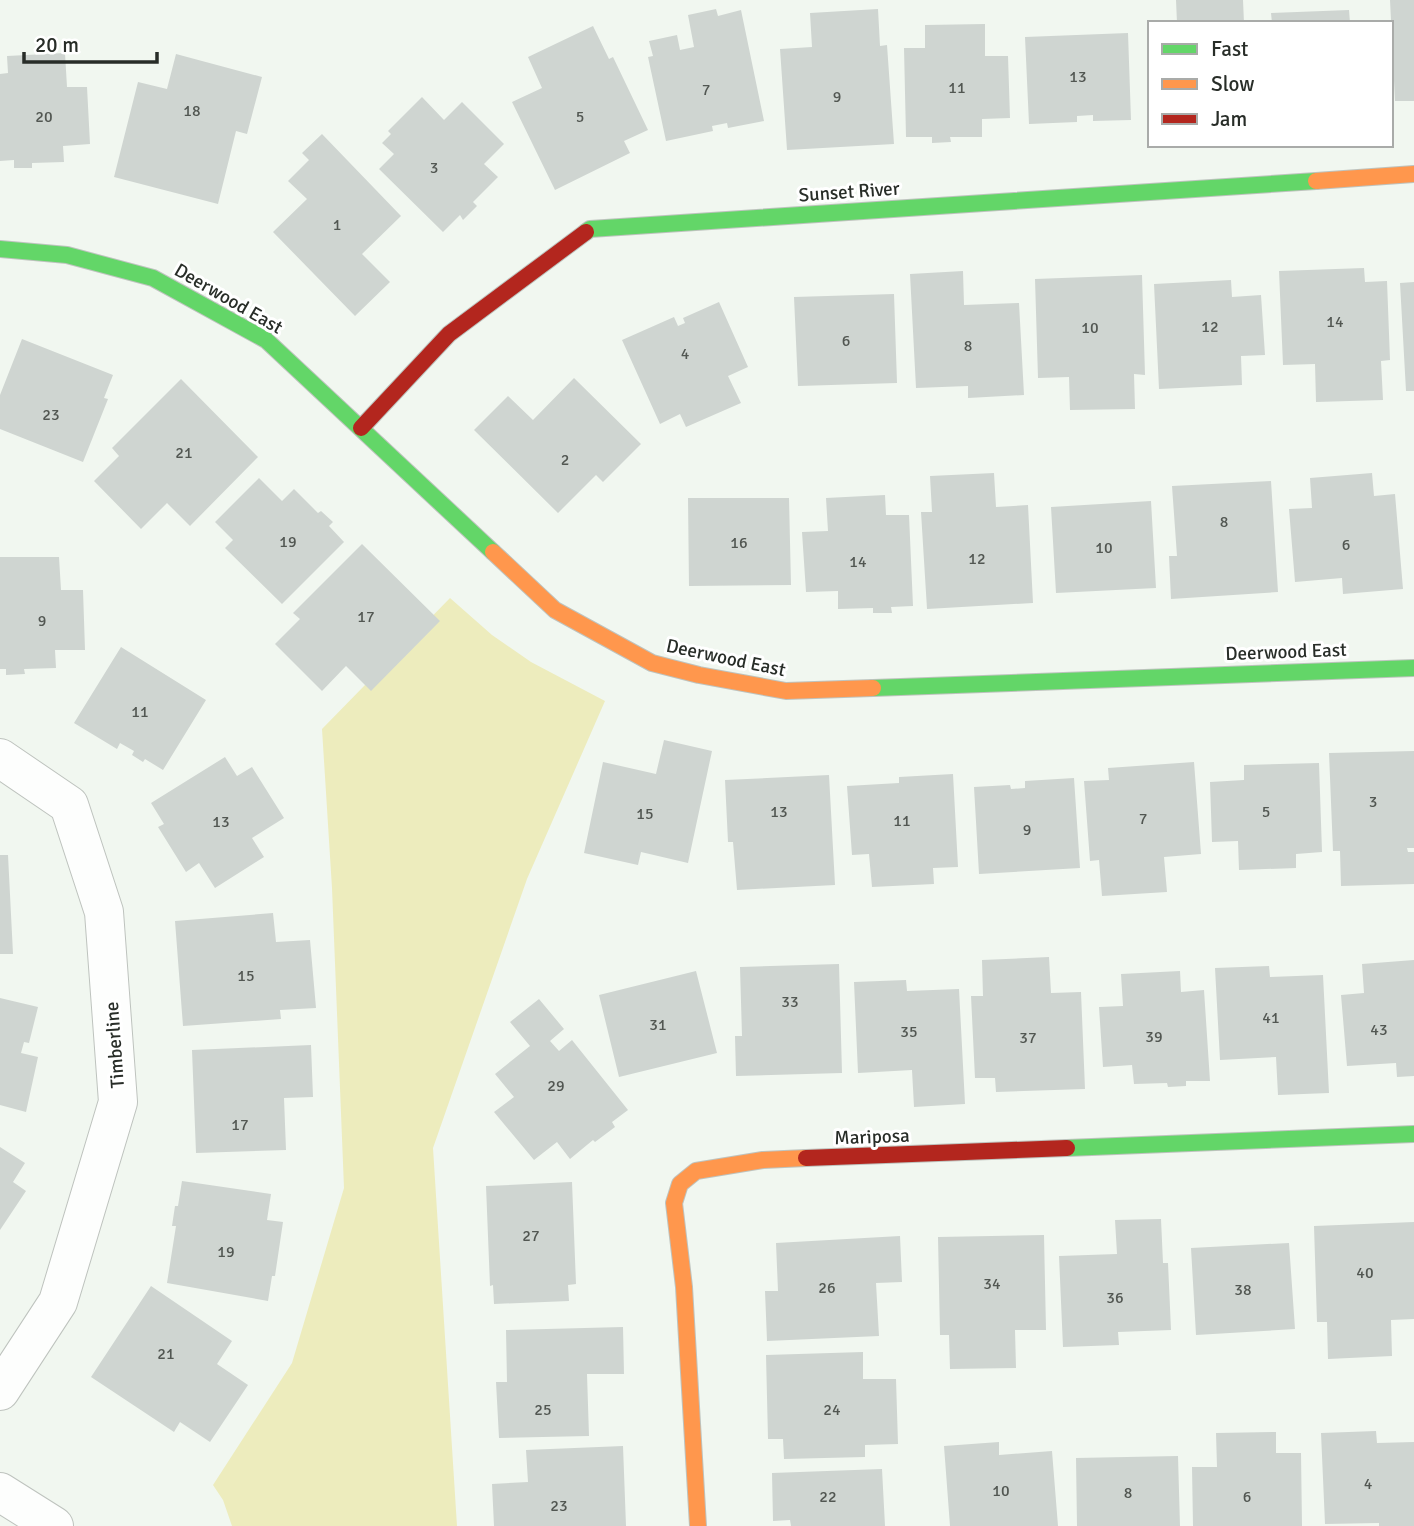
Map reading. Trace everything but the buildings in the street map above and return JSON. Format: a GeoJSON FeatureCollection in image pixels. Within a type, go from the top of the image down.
{"type":"FeatureCollection","features":[{"type":"Feature","properties":{"kind":"street","name":"Sunset River"},"geometry":{"type":"LineString","coordinates":[[361,429],[449,334],[590,229],[1414,174]]}},
{"type":"Feature","properties":{"kind":"street","name":"Deerwood East"},"geometry":{"type":"LineString","coordinates":[[0,249],[67,255],[153,278],[266,340],[555,610],[652,663],[699,675],[786,691],[1414,668]]}},
{"type":"Feature","properties":{"kind":"street","name":"Timberline"},"geometry":{"type":"LineString","coordinates":[[0,758],[69,804],[104,912],[118,1102],[58,1302],[0,1391]]}},
{"type":"Feature","properties":{"kind":"street","name":"Mariposa"},"geometry":{"type":"LineString","coordinates":[[698,1526],[684,1287],[674,1203],[680,1184],[695,1171],[763,1160],[1414,1134]]}},
{"type":"Feature","properties":{"kind":"street"},"geometry":{"type":"LineString","coordinates":[[0,1492],[54,1526]]}},
{"type":"Feature","properties":{"kind":"green space"},"geometry":{"type":"Polygon","coordinates":[[[450,598],[492,635],[531,662],[605,701],[527,879],[433,1148],[457,1526],[232,1526],[223,1500],[213,1485],[292,1363],[344,1188],[332,888],[322,729],[450,598]]]}},
{"type":"Feature","properties":{"kind":"traffic: fast"},"geometry":{"type":"LineString","coordinates":[[586,232],[590,229],[1316,181]]}},
{"type":"Feature","properties":{"kind":"traffic: fast"},"geometry":{"type":"LineString","coordinates":[[0,249],[67,255],[153,278],[266,340],[493,552]]}},
{"type":"Feature","properties":{"kind":"traffic: fast"},"geometry":{"type":"LineString","coordinates":[[873,688],[1414,668]]}},
{"type":"Feature","properties":{"kind":"traffic: fast"},"geometry":{"type":"LineString","coordinates":[[1067,1148],[1414,1134]]}},
{"type":"Feature","properties":{"kind":"traffic: slow"},"geometry":{"type":"LineString","coordinates":[[1316,181],[1414,174]]}},
{"type":"Feature","properties":{"kind":"traffic: slow"},"geometry":{"type":"LineString","coordinates":[[493,552],[555,610],[652,663],[699,675],[786,691],[873,688]]}},
{"type":"Feature","properties":{"kind":"traffic: slow"},"geometry":{"type":"LineString","coordinates":[[698,1526],[684,1287],[674,1203],[680,1184],[696,1171],[763,1160],[806,1158]]}},
{"type":"Feature","properties":{"kind":"traffic: jam"},"geometry":{"type":"LineString","coordinates":[[361,428],[449,334],[586,232]]}},
{"type":"Feature","properties":{"kind":"traffic: jam"},"geometry":{"type":"LineString","coordinates":[[806,1158],[1067,1148]]}}]}
